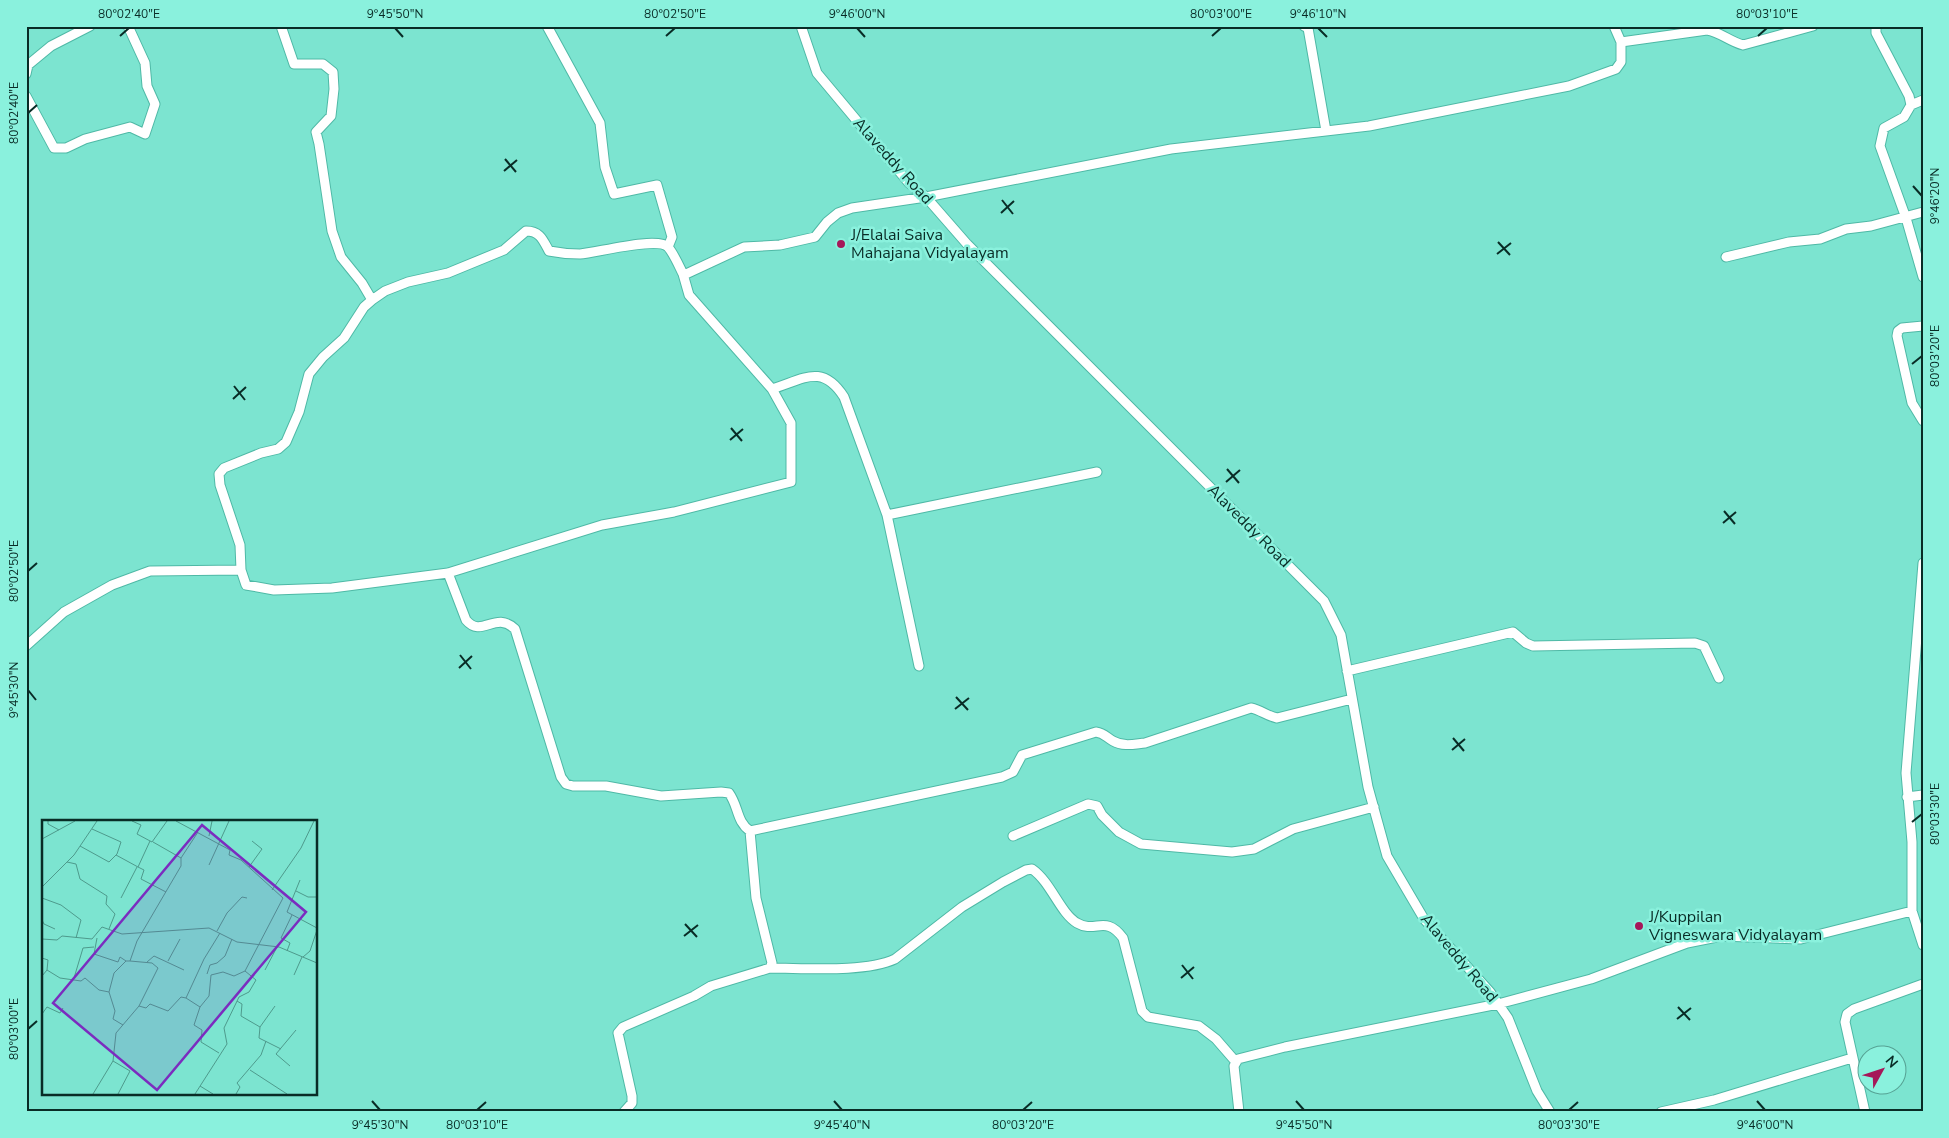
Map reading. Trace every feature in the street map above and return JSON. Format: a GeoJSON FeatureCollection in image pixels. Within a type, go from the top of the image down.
{"type":"FeatureCollection","features":[{"type":"Feature","properties":{"kind":"street"},"geometry":{"type":"LineString","coordinates":[[26,74],[28,65],[51,46],[90,26]]}},
{"type":"Feature","properties":{"kind":"street"},"geometry":{"type":"LineString","coordinates":[[26,96],[54,148],[66,148],[85,139],[130,127],[145,134],[155,104],[147,86],[145,63],[128,26]]}},
{"type":"Feature","properties":{"kind":"street"},"geometry":{"type":"LineString","coordinates":[[281,26],[294,64],[323,64],[333,72],[334,89],[331,116],[316,132],[332,231],[341,257],[362,283],[372,300]]}},
{"type":"Feature","properties":{"kind":"street"},"geometry":{"type":"LineString","coordinates":[[547,26],[600,123],[605,167],[614,194],[657,185],[672,237],[668,247]]}},
{"type":"Feature","properties":{"kind":"street","name":"Alaveddy Road"},"geometry":{"type":"LineString","coordinates":[[801,26],[817,73],[909,183],[926,197],[974,251],[1324,602],[1341,635],[1368,787],[1387,856],[1424,919],[1490,992],[1508,1018],[1537,1091],[1550,1112]]}},
{"type":"Feature","properties":{"kind":"street"},"geometry":{"type":"LineString","coordinates":[[1304,26],[1308,28],[1326,131]]}},
{"type":"Feature","properties":{"kind":"street"},"geometry":{"type":"LineString","coordinates":[[683,274],[744,247],[780,245],[815,237],[826,222],[838,213],[852,208],[926,197],[1171,149],[1369,126],[1569,86],[1616,69],[1621,62],[1620,42],[1614,26]]}},
{"type":"Feature","properties":{"kind":"street"},"geometry":{"type":"LineString","coordinates":[[1620,42],[1707,30],[1716,31],[1734,43],[1743,45],[1814,26]]}},
{"type":"Feature","properties":{"kind":"street"},"geometry":{"type":"LineString","coordinates":[[1876,26],[1876,33],[1909,96],[1911,105]]}},
{"type":"Feature","properties":{"kind":"street"},"geometry":{"type":"LineString","coordinates":[[1923,100],[1911,105],[1904,117],[1884,128],[1880,146],[1906,218],[1923,277]]}},
{"type":"Feature","properties":{"kind":"street"},"geometry":{"type":"LineString","coordinates":[[1726,257],[1789,242],[1820,239],[1846,229],[1906,218],[1923,212]]}},
{"type":"Feature","properties":{"kind":"street"},"geometry":{"type":"LineString","coordinates":[[526,231],[533,231],[539,234],[549,251],[560,254],[581,254],[639,244],[662,243],[668,247],[683,274],[689,295],[772,389],[791,423],[791,482],[674,512],[602,525],[448,573],[332,588],[274,590],[246,585],[241,570],[240,545],[220,485],[219,474],[224,468],[261,453],[278,449],[286,442],[299,412],[310,374],[323,357],[344,338],[364,307],[372,300],[385,291],[408,282],[448,273],[504,250],[526,231]]}},
{"type":"Feature","properties":{"kind":"street"},"geometry":{"type":"LineString","coordinates":[[1923,326],[1902,328],[1898,331],[1897,336],[1912,403],[1923,422]]}},
{"type":"Feature","properties":{"kind":"street"},"geometry":{"type":"LineString","coordinates":[[772,389],[817,375],[827,378],[836,384],[844,397],[887,515],[919,666]]}},
{"type":"Feature","properties":{"kind":"street"},"geometry":{"type":"LineString","coordinates":[[887,515],[1097,472]]}},
{"type":"Feature","properties":{"kind":"street"},"geometry":{"type":"LineString","coordinates":[[1923,563],[1906,773],[1912,842],[1912,910],[1923,945]]}},
{"type":"Feature","properties":{"kind":"street"},"geometry":{"type":"LineString","coordinates":[[26,646],[64,612],[112,585],[150,571],[241,570]]}},
{"type":"Feature","properties":{"kind":"street"},"geometry":{"type":"LineString","coordinates":[[448,573],[466,620],[470,625],[477,628],[500,622],[508,623],[515,629],[561,777],[566,784],[573,786],[606,786],[661,796],[729,793],[734,800],[742,826],[750,831],[1002,777],[1013,772],[1022,755],[1096,732],[1105,734],[1114,741],[1129,745],[1145,743],[1251,708],[1277,718],[1352,699]]}},
{"type":"Feature","properties":{"kind":"street"},"geometry":{"type":"LineString","coordinates":[[1347,671],[1513,632],[1526,644],[1533,646],[1694,643],[1704,646],[1719,678]]}},
{"type":"Feature","properties":{"kind":"street"},"geometry":{"type":"LineString","coordinates":[[1907,797],[1923,795]]}},
{"type":"Feature","properties":{"kind":"street"},"geometry":{"type":"LineString","coordinates":[[1012,836],[1088,804],[1097,806],[1102,815],[1119,832],[1141,844],[1232,852],[1254,850],[1293,830],[1374,807]]}},
{"type":"Feature","properties":{"kind":"street"},"geometry":{"type":"LineString","coordinates":[[750,831],[756,898],[772,963],[770,968]]}},
{"type":"Feature","properties":{"kind":"street"},"geometry":{"type":"LineString","coordinates":[[624,1112],[632,1103],[632,1096],[618,1033],[623,1027],[694,996],[711,986],[770,968],[835,969],[885,964],[901,955],[962,907],[1003,882],[1026,870],[1032,869],[1041,875],[1070,917],[1077,923],[1085,926],[1108,925],[1123,938],[1142,1011],[1148,1017],[1200,1026],[1216,1039],[1236,1062]]}},
{"type":"Feature","properties":{"kind":"street"},"geometry":{"type":"LineString","coordinates":[[1239,1112],[1234,1066],[1238,1059],[1286,1047],[1498,1004],[1591,979],[1686,942],[1722,936],[1800,939],[1912,910]]}},
{"type":"Feature","properties":{"kind":"street"},"geometry":{"type":"LineString","coordinates":[[1865,1112],[1844,1022],[1847,1014],[1854,1009],[1923,984]]}},
{"type":"Feature","properties":{"kind":"street"},"geometry":{"type":"LineString","coordinates":[[1661,1112],[1714,1100],[1852,1058]]}},
{"type":"Feature","properties":{"kind":"place","name":"J/Elalai Saiva Mahajana Vidyalayam"},"geometry":{"type":"Point","coordinates":[841,244]}},
{"type":"Feature","properties":{"kind":"place","name":"J/Kuppilan Vigneswara Vidyalayam"},"geometry":{"type":"Point","coordinates":[1639,926]}}]}
